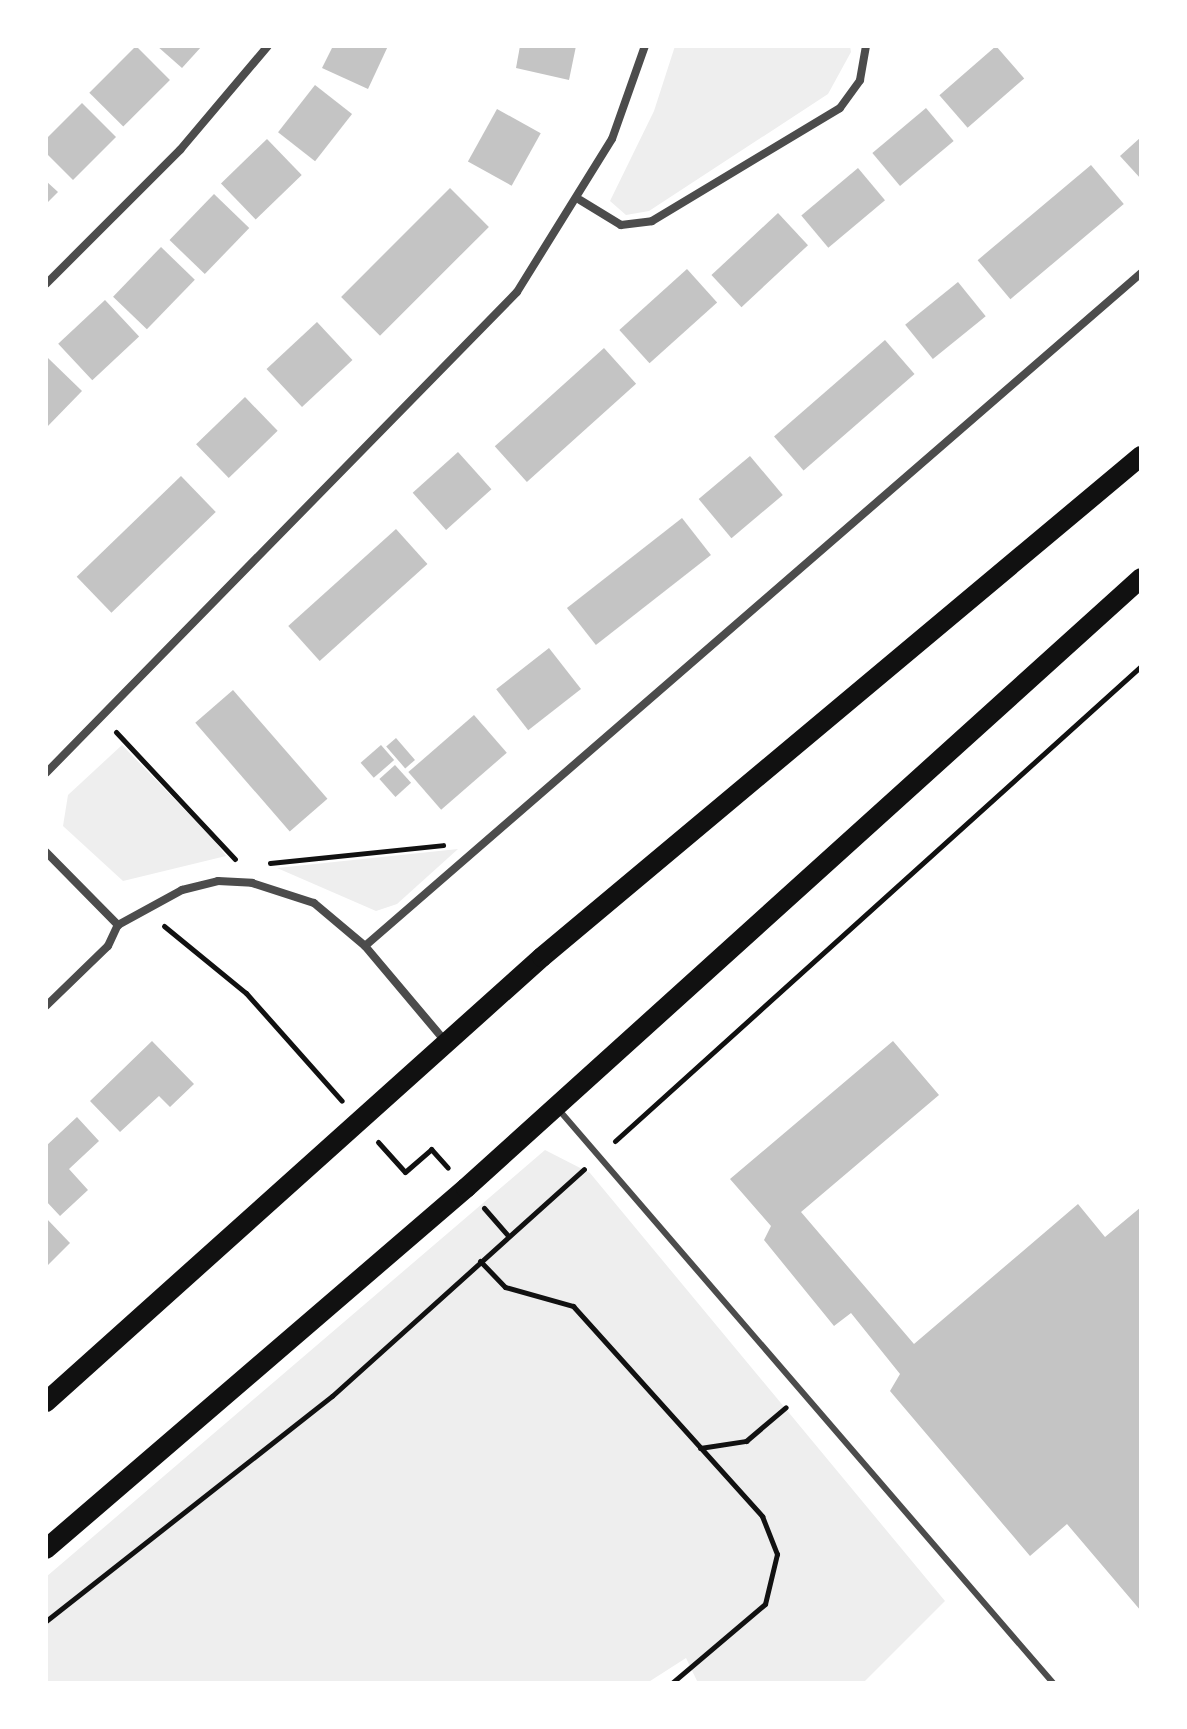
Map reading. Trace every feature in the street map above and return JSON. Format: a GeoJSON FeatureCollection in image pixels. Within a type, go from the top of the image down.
{"type":"FeatureCollection","features":[{"type":"Feature","properties":{"kind":"main road"},"geometry":{"type":"LineString","coordinates":[[46,1402],[448,1045],[542,957],[1141,456]]}},
{"type":"Feature","properties":{"kind":"main road"},"geometry":{"type":"LineString","coordinates":[[46,1549],[556,1108],[1141,578]]}},
{"type":"Feature","properties":{"kind":"street"},"geometry":{"type":"LineString","coordinates":[[46,284],[180,150],[268,46]]}},
{"type":"Feature","properties":{"kind":"street"},"geometry":{"type":"LineString","coordinates":[[46,773],[517,292],[580,200],[612,139],[645,46]]}},
{"type":"Feature","properties":{"kind":"street"},"geometry":{"type":"LineString","coordinates":[[580,200],[621,225],[652,221],[840,108],[860,80],[866,46]]}},
{"type":"Feature","properties":{"kind":"street"},"geometry":{"type":"LineString","coordinates":[[365,946],[1141,273]]}},
{"type":"Feature","properties":{"kind":"street"},"geometry":{"type":"LineString","coordinates":[[46,852],[118,925]]}},
{"type":"Feature","properties":{"kind":"street"},"geometry":{"type":"LineString","coordinates":[[46,1006],[108,946],[118,925],[142,908],[206,884],[252,883],[314,903],[365,946],[448,1045]]}},
{"type":"Feature","properties":{"kind":"lane"},"geometry":{"type":"LineString","coordinates":[[556,1108],[804,1390],[1053,1683]]}},
{"type":"Feature","properties":{"kind":"path"},"geometry":{"type":"LineString","coordinates":[[46,1621],[320,1406],[1141,666]]}},
{"type":"Feature","properties":{"kind":"path"},"geometry":{"type":"LineString","coordinates":[[101,717],[241,866]]}},
{"type":"Feature","properties":{"kind":"path"},"geometry":{"type":"LineString","coordinates":[[263,864],[486,841]]}},
{"type":"Feature","properties":{"kind":"path"},"geometry":{"type":"LineString","coordinates":[[142,908],[246,993],[329,1087]]}},
{"type":"Feature","properties":{"kind":"path"},"geometry":{"type":"LineString","coordinates":[[383,1147],[405,1172],[431,1149],[456,1176]]}},
{"type":"Feature","properties":{"kind":"path"},"geometry":{"type":"LineString","coordinates":[[480,1261],[505,1287],[573,1306],[762,1516],[777,1554],[765,1604],[672,1683]]}},
{"type":"Feature","properties":{"kind":"path"},"geometry":{"type":"LineString","coordinates":[[699,1448],[746,1441],[804,1390]]}},
{"type":"Feature","properties":{"kind":"shaded area"},"geometry":{"type":"Polygon","coordinates":[[[675,46],[850,46],[851,52],[828,94],[649,211],[626,215],[610,201],[654,111],[675,46]]]}},
{"type":"Feature","properties":{"kind":"shaded area"},"geometry":{"type":"Polygon","coordinates":[[[122,745],[226,856],[123,881],[63,826],[68,795],[122,745]]]}},
{"type":"Feature","properties":{"kind":"shaded area"},"geometry":{"type":"Polygon","coordinates":[[[458,849],[397,904],[376,911],[277,868],[458,849]]]}},
{"type":"Feature","properties":{"kind":"shaded area"},"geometry":{"type":"Polygon","coordinates":[[[545,1150],[590,1173],[945,1601],[863,1683],[698,1683],[686,1658],[647,1683],[46,1683],[46,1577],[545,1150]]]}},
{"type":"Feature","properties":{"kind":"building"},"geometry":{"type":"Polygon","coordinates":[[[136,46],[170,80],[123,127],[89,93],[136,46]]]}},
{"type":"Feature","properties":{"kind":"building"},"geometry":{"type":"Polygon","coordinates":[[[157,46],[202,46],[182,68],[157,46]]]}},
{"type":"Feature","properties":{"kind":"building"},"geometry":{"type":"Polygon","coordinates":[[[333,46],[388,46],[368,89],[322,68],[333,46]]]}},
{"type":"Feature","properties":{"kind":"building"},"geometry":{"type":"Polygon","coordinates":[[[520,46],[576,46],[569,80],[516,68],[520,46]]]}},
{"type":"Feature","properties":{"kind":"building"},"geometry":{"type":"Polygon","coordinates":[[[996,46],[1024,78],[968,128],[939,95],[996,46]]]}},
{"type":"Feature","properties":{"kind":"building"},"geometry":{"type":"Polygon","coordinates":[[[315,85],[352,114],[315,161],[278,132],[315,85]]]}},
{"type":"Feature","properties":{"kind":"building"},"geometry":{"type":"Polygon","coordinates":[[[82,103],[116,137],[73,180],[46,153],[46,139],[82,103]]]}},
{"type":"Feature","properties":{"kind":"building"},"geometry":{"type":"Polygon","coordinates":[[[926,108],[954,141],[900,186],[872,153],[926,108]]]}},
{"type":"Feature","properties":{"kind":"building"},"geometry":{"type":"Polygon","coordinates":[[[497,109],[541,133],[512,186],[468,161],[497,109]]]}},
{"type":"Feature","properties":{"kind":"building"},"geometry":{"type":"Polygon","coordinates":[[[1141,137],[1141,179],[1120,156],[1141,137]]]}},
{"type":"Feature","properties":{"kind":"building"},"geometry":{"type":"Polygon","coordinates":[[[267,139],[302,175],[256,219],[221,183],[267,139]]]}},
{"type":"Feature","properties":{"kind":"building"},"geometry":{"type":"Polygon","coordinates":[[[1091,165],[1124,204],[1010,299],[978,260],[1091,165]]]}},
{"type":"Feature","properties":{"kind":"building"},"geometry":{"type":"Polygon","coordinates":[[[858,168],[885,200],[828,248],[801,216],[858,168]]]}},
{"type":"Feature","properties":{"kind":"building"},"geometry":{"type":"Polygon","coordinates":[[[46,181],[58,192],[46,204],[46,181]]]}},
{"type":"Feature","properties":{"kind":"building"},"geometry":{"type":"Polygon","coordinates":[[[450,188],[489,227],[380,336],[341,297],[450,188]]]}},
{"type":"Feature","properties":{"kind":"building"},"geometry":{"type":"Polygon","coordinates":[[[214,194],[249,228],[205,274],[170,240],[214,194]]]}},
{"type":"Feature","properties":{"kind":"building"},"geometry":{"type":"Polygon","coordinates":[[[778,213],[808,245],[741,307],[711,275],[778,213]]]}},
{"type":"Feature","properties":{"kind":"building"},"geometry":{"type":"Polygon","coordinates":[[[161,247],[195,280],[147,329],[113,297],[161,247]]]}},
{"type":"Feature","properties":{"kind":"building"},"geometry":{"type":"Polygon","coordinates":[[[687,269],[717,302],[649,363],[619,330],[687,269]]]}},
{"type":"Feature","properties":{"kind":"building"},"geometry":{"type":"Polygon","coordinates":[[[958,282],[986,316],[933,359],[905,325],[958,282]]]}},
{"type":"Feature","properties":{"kind":"building"},"geometry":{"type":"Polygon","coordinates":[[[105,300],[139,337],[92,380],[58,344],[105,300]]]}},
{"type":"Feature","properties":{"kind":"building"},"geometry":{"type":"Polygon","coordinates":[[[317,322],[352,360],[302,407],[267,369],[317,322]]]}},
{"type":"Feature","properties":{"kind":"building"},"geometry":{"type":"Polygon","coordinates":[[[885,340],[915,374],[804,470],[774,436],[885,340]]]}},
{"type":"Feature","properties":{"kind":"building"},"geometry":{"type":"Polygon","coordinates":[[[604,348],[636,384],[527,482],[495,446],[604,348]]]}},
{"type":"Feature","properties":{"kind":"building"},"geometry":{"type":"Polygon","coordinates":[[[48,358],[82,391],[46,428],[46,360],[48,358]]]}},
{"type":"Feature","properties":{"kind":"building"},"geometry":{"type":"Polygon","coordinates":[[[245,397],[278,431],[229,478],[196,444],[245,397]]]}},
{"type":"Feature","properties":{"kind":"building"},"geometry":{"type":"Polygon","coordinates":[[[458,452],[491,489],[446,530],[413,493],[458,452]]]}},
{"type":"Feature","properties":{"kind":"building"},"geometry":{"type":"Polygon","coordinates":[[[750,456],[783,495],[731,538],[699,499],[750,456]]]}},
{"type":"Feature","properties":{"kind":"building"},"geometry":{"type":"Polygon","coordinates":[[[181,476],[216,512],[111,613],[77,577],[181,476]]]}},
{"type":"Feature","properties":{"kind":"building"},"geometry":{"type":"Polygon","coordinates":[[[682,518],[711,555],[596,645],[567,608],[682,518]]]}},
{"type":"Feature","properties":{"kind":"building"},"geometry":{"type":"Polygon","coordinates":[[[396,529],[427,564],[320,661],[288,626],[396,529]]]}},
{"type":"Feature","properties":{"kind":"building"},"geometry":{"type":"Polygon","coordinates":[[[549,648],[581,689],[528,730],[496,689],[549,648]]]}},
{"type":"Feature","properties":{"kind":"building"},"geometry":{"type":"Polygon","coordinates":[[[233,690],[327,799],[290,831],[195,723],[233,690]]]}},
{"type":"Feature","properties":{"kind":"building"},"geometry":{"type":"Polygon","coordinates":[[[474,715],[507,753],[441,810],[408,772],[474,715]]]}},
{"type":"Feature","properties":{"kind":"building"},"geometry":{"type":"Polygon","coordinates":[[[396,738],[415,760],[405,768],[386,747],[396,738]]]}},
{"type":"Feature","properties":{"kind":"building"},"geometry":{"type":"Polygon","coordinates":[[[381,745],[394,760],[374,778],[361,763],[381,745]]]}},
{"type":"Feature","properties":{"kind":"building"},"geometry":{"type":"Polygon","coordinates":[[[395,765],[411,783],[395,797],[379,779],[395,765]]]}},
{"type":"Feature","properties":{"kind":"building"},"geometry":{"type":"Polygon","coordinates":[[[152,1041],[194,1084],[170,1107],[159,1096],[120,1132],[90,1101],[152,1041]]]}},
{"type":"Feature","properties":{"kind":"building"},"geometry":{"type":"Polygon","coordinates":[[[893,1041],[939,1095],[801,1212],[914,1344],[1078,1204],[1105,1237],[1141,1207],[1141,1611],[1067,1524],[1030,1556],[890,1391],[900,1374],[851,1313],[834,1326],[764,1240],[771,1226],[730,1179],[893,1041]]]}},
{"type":"Feature","properties":{"kind":"building"},"geometry":{"type":"Polygon","coordinates":[[[77,1117],[99,1141],[69,1169],[88,1190],[60,1216],[46,1201],[46,1146],[77,1117]]]}},
{"type":"Feature","properties":{"kind":"building"},"geometry":{"type":"Polygon","coordinates":[[[46,1218],[70,1243],[46,1267],[46,1218]]]}}]}
